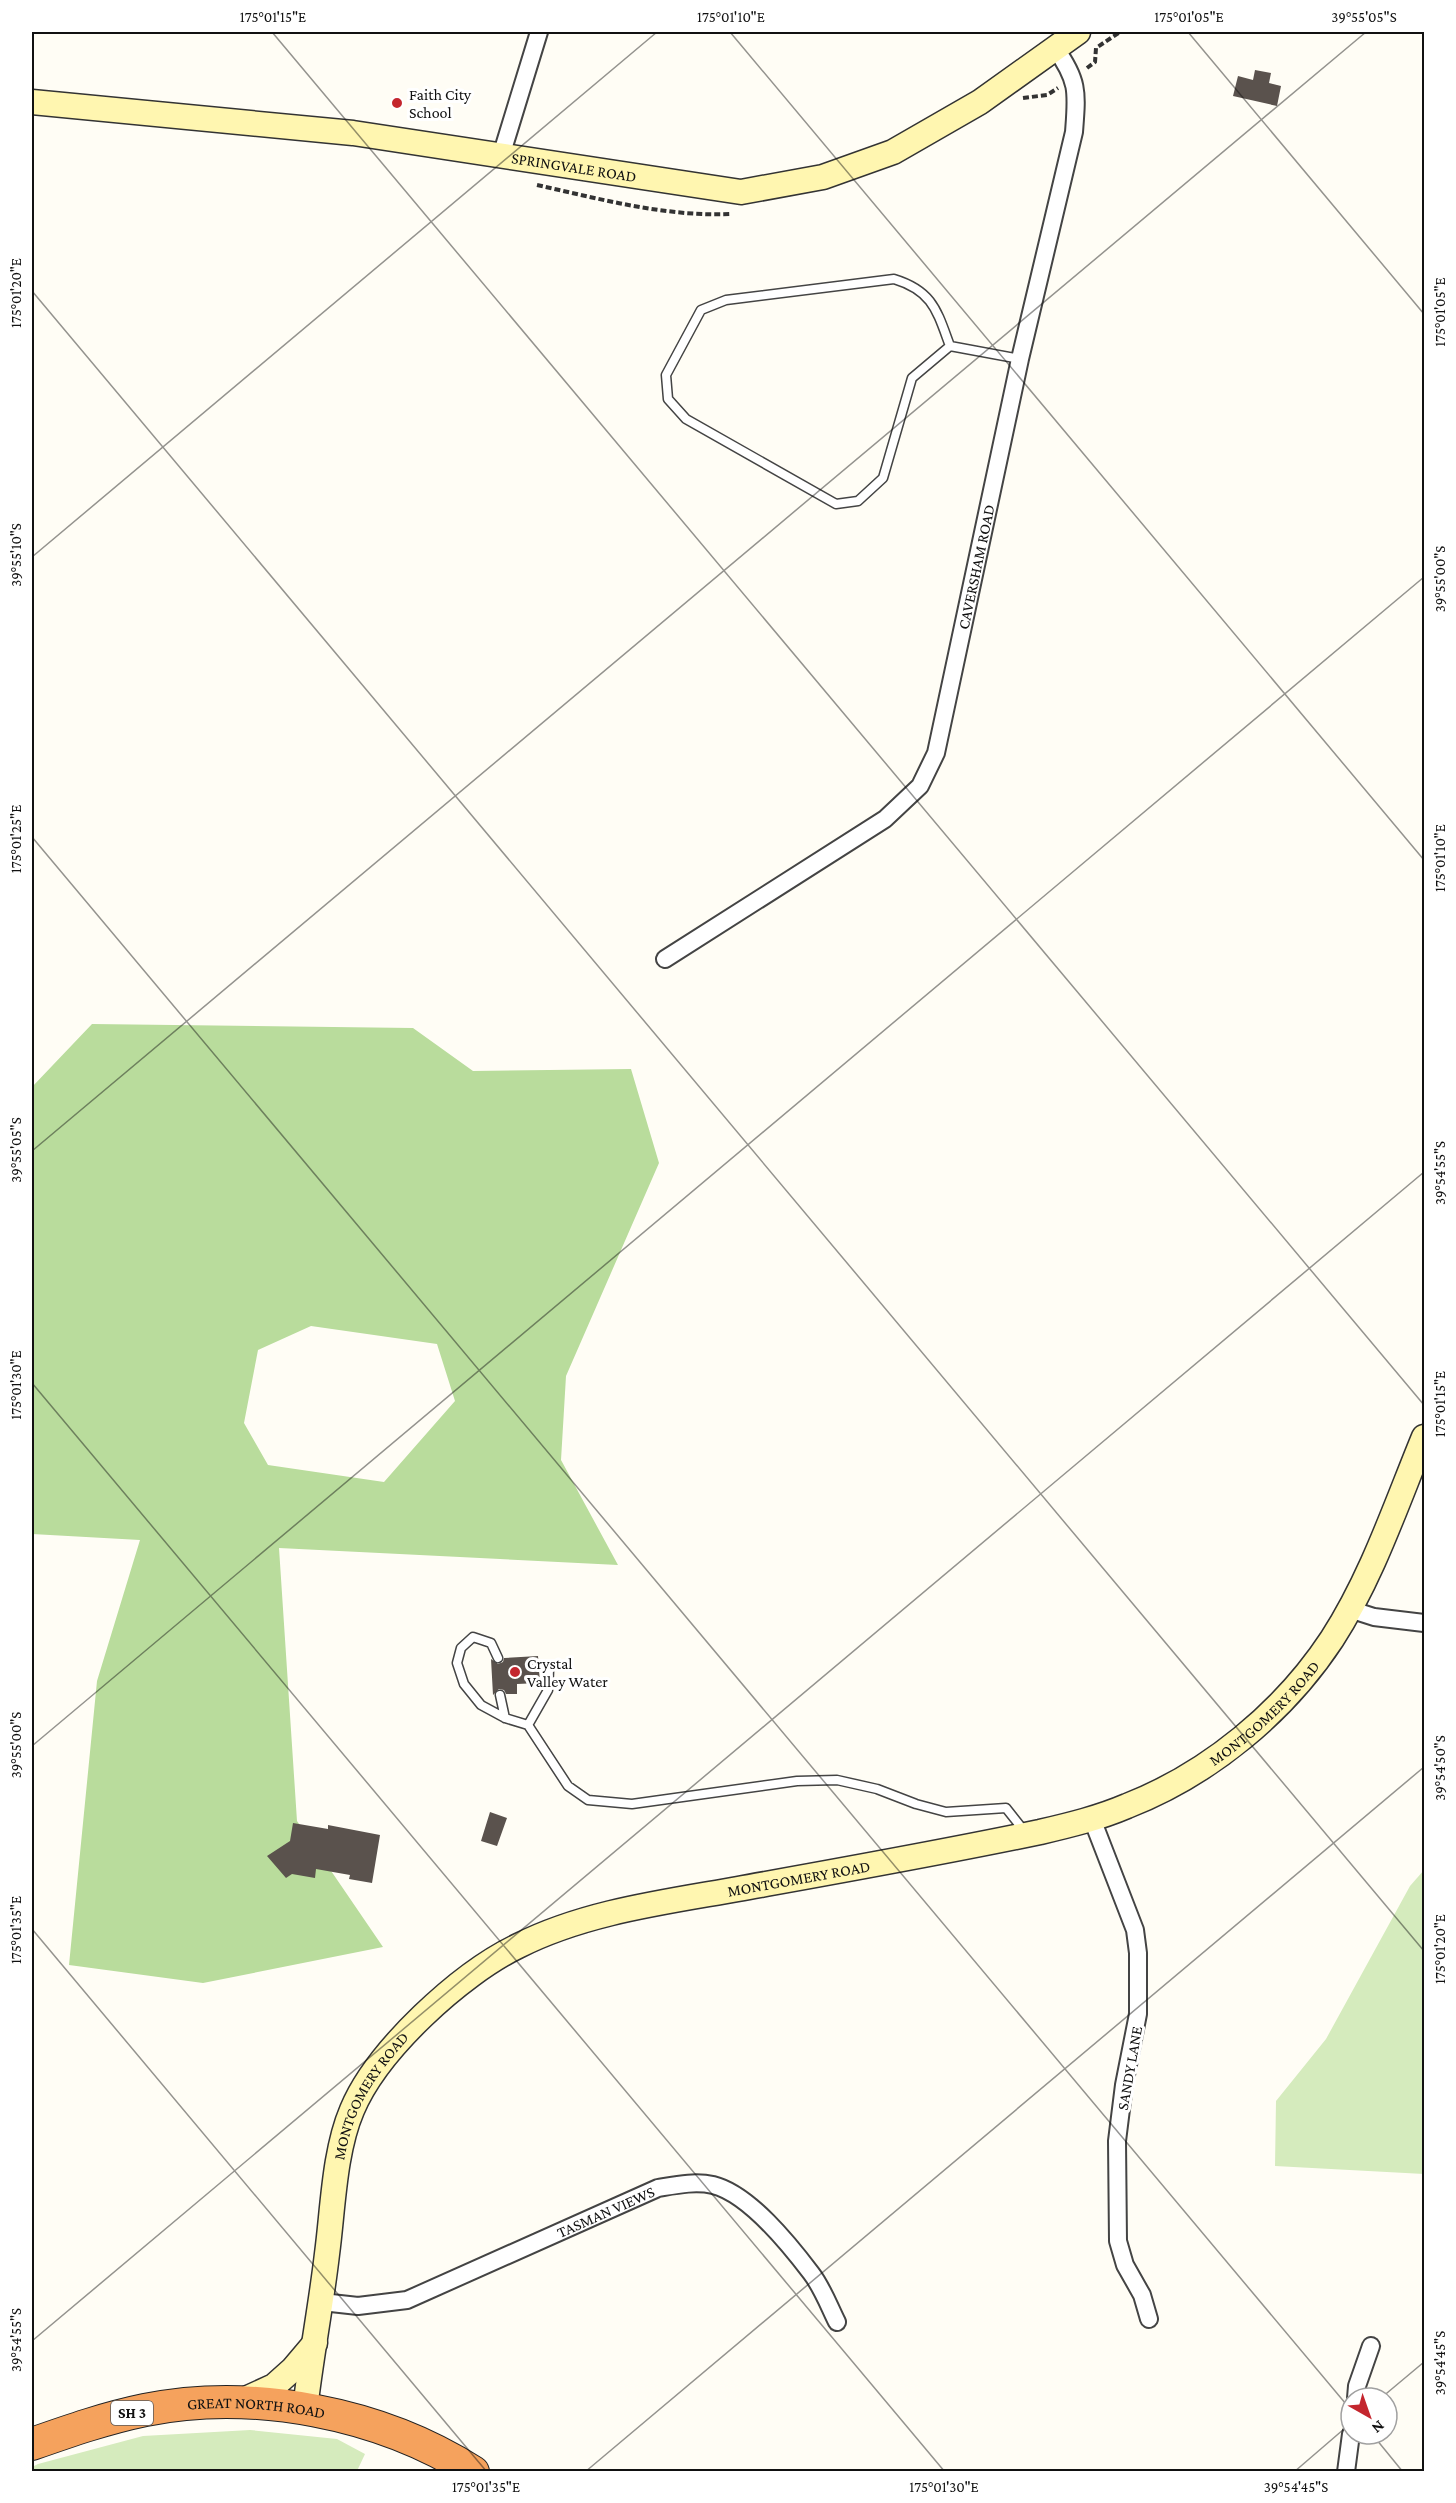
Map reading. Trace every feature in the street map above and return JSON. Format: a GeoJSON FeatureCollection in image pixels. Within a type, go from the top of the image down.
{"type":"FeatureCollection","features":[{"type":"Feature","properties":{"kind":"highway","name":"GREAT NORTH ROAD"},"geometry":{"type":"LineString","coordinates":[[32,2444],[87,2424],[146,2410],[198,2403],[237,2403],[305,2409],[358,2421],[404,2436],[473,2472]]}},
{"type":"Feature","properties":{"kind":"street"},"geometry":{"type":"LineString","coordinates":[[501,156],[539,32]]}},
{"type":"Feature","properties":{"kind":"street","name":"SPRINGVALE ROAD"},"geometry":{"type":"LineString","coordinates":[[32,102],[353,133],[741,192],[824,177],[893,152],[980,102],[1078,32]]}},
{"type":"Feature","properties":{"kind":"street","name":"CAVERSHAM ROAD"},"geometry":{"type":"LineString","coordinates":[[665,959],[885,819],[920,786],[936,753],[1020,360],[1074,132],[1077,94],[1073,75],[1056,48]]}},
{"type":"Feature","properties":{"kind":"street","name":"MONTGOMERY ROAD"},"geometry":{"type":"LineString","coordinates":[[305,2409],[337,2178],[351,2112],[363,2088],[400,2041],[441,2000],[489,1963],[518,1946],[580,1922],[705,1895],[1028,1834],[1092,1819],[1128,1806],[1181,1780],[1243,1736],[1291,1691],[1332,1639],[1385,1534],[1425,1437]]}},
{"type":"Feature","properties":{"kind":"street"},"geometry":{"type":"LineString","coordinates":[[1349,1608],[1374,1617],[1425,1623]]}},
{"type":"Feature","properties":{"kind":"street","name":"SANDY LANE"},"geometry":{"type":"LineString","coordinates":[[1092,1819],[1135,1930],[1138,1953],[1138,2014],[1124,2085],[1117,2141],[1118,2241],[1125,2265],[1142,2295],[1149,2319]]}},
{"type":"Feature","properties":{"kind":"street","name":"TASMAN VIEWS"},"geometry":{"type":"LineString","coordinates":[[321,2302],[358,2306],[407,2300],[648,2192],[688,2183],[712,2185],[733,2192],[754,2207],[812,2275],[837,2322]]}},
{"type":"Feature","properties":{"kind":"street"},"geometry":{"type":"LineString","coordinates":[[237,2403],[273,2386],[293,2369],[315,2342]]}},
{"type":"Feature","properties":{"kind":"street"},"geometry":{"type":"LineString","coordinates":[[1357,2386],[1371,2346]]}},
{"type":"Feature","properties":{"kind":"street"},"geometry":{"type":"LineString","coordinates":[[1346,2472],[1349,2446]]}},
{"type":"Feature","properties":{"kind":"lane"},"geometry":{"type":"LineString","coordinates":[[894,279],[912,285],[930,301],[950,346],[912,378],[884,478],[858,501],[836,504],[686,419],[668,399],[666,375],[701,310],[726,300],[894,279]]}},
{"type":"Feature","properties":{"kind":"lane"},"geometry":{"type":"LineString","coordinates":[[950,346],[1020,360]]}},
{"type":"Feature","properties":{"kind":"lane"},"geometry":{"type":"LineString","coordinates":[[498,1658],[491,1643],[474,1637],[460,1648],[457,1663],[464,1684],[481,1705],[505,1718],[528,1725],[568,1786],[588,1800],[632,1804],[797,1781],[837,1780],[877,1789],[916,1804],[946,1812],[1006,1808],[1028,1834]]}},
{"type":"Feature","properties":{"kind":"lane"},"geometry":{"type":"LineString","coordinates":[[528,1725],[548,1690],[549,1670]]}},
{"type":"Feature","properties":{"kind":"lane"},"geometry":{"type":"LineString","coordinates":[[500,1695],[505,1718]]}},
{"type":"Feature","properties":{"kind":"green space"},"geometry":{"type":"Polygon","coordinates":[[[92,1024],[413,1028],[473,1071],[631,1069],[659,1163],[566,1376],[561,1460],[618,1565],[279,1548],[297,1821],[383,1947],[203,1983],[69,1965],[97,1681],[140,1540],[32,1534],[32,1087],[92,1024]],[[311,1326],[258,1350],[244,1423],[268,1465],[384,1482],[455,1401],[437,1344],[311,1326]]]}},
{"type":"Feature","properties":{"kind":"green space"},"geometry":{"type":"Polygon","coordinates":[[[1424,1870],[1424,2174],[1275,2166],[1276,2101],[1326,2039],[1410,1886],[1424,1870]]]}},
{"type":"Feature","properties":{"kind":"green space"},"geometry":{"type":"Polygon","coordinates":[[[250,2430],[337,2439],[365,2454],[357,2471],[32,2471],[32,2467],[38,2464],[143,2436],[250,2430]]]}},
{"type":"Feature","properties":{"kind":"building"},"geometry":{"type":"Polygon","coordinates":[[[1255,70],[1271,73],[1269,83],[1281,86],[1277,106],[1233,96],[1238,76],[1253,80],[1255,70]]]}},
{"type":"Feature","properties":{"kind":"building"},"geometry":{"type":"Polygon","coordinates":[[[538,1656],[540,1683],[517,1684],[517,1694],[506,1694],[504,1690],[499,1689],[493,1695],[491,1659],[498,1664],[503,1662],[504,1658],[538,1656]]]}},
{"type":"Feature","properties":{"kind":"building"},"geometry":{"type":"Polygon","coordinates":[[[490,1812],[507,1818],[497,1846],[481,1841],[490,1812]]]}},
{"type":"Feature","properties":{"kind":"building"},"geometry":{"type":"Polygon","coordinates":[[[293,1823],[328,1829],[328,1825],[380,1835],[372,1883],[349,1879],[350,1875],[316,1869],[315,1878],[292,1874],[286,1878],[267,1856],[290,1841],[293,1823]]]}},
{"type":"Feature","properties":{"kind":"place","name":"Faith City School"},"geometry":{"type":"Point","coordinates":[397,103]}},
{"type":"Feature","properties":{"kind":"place","name":"Crystal Valley Water"},"geometry":{"type":"Point","coordinates":[515,1672]}}]}
